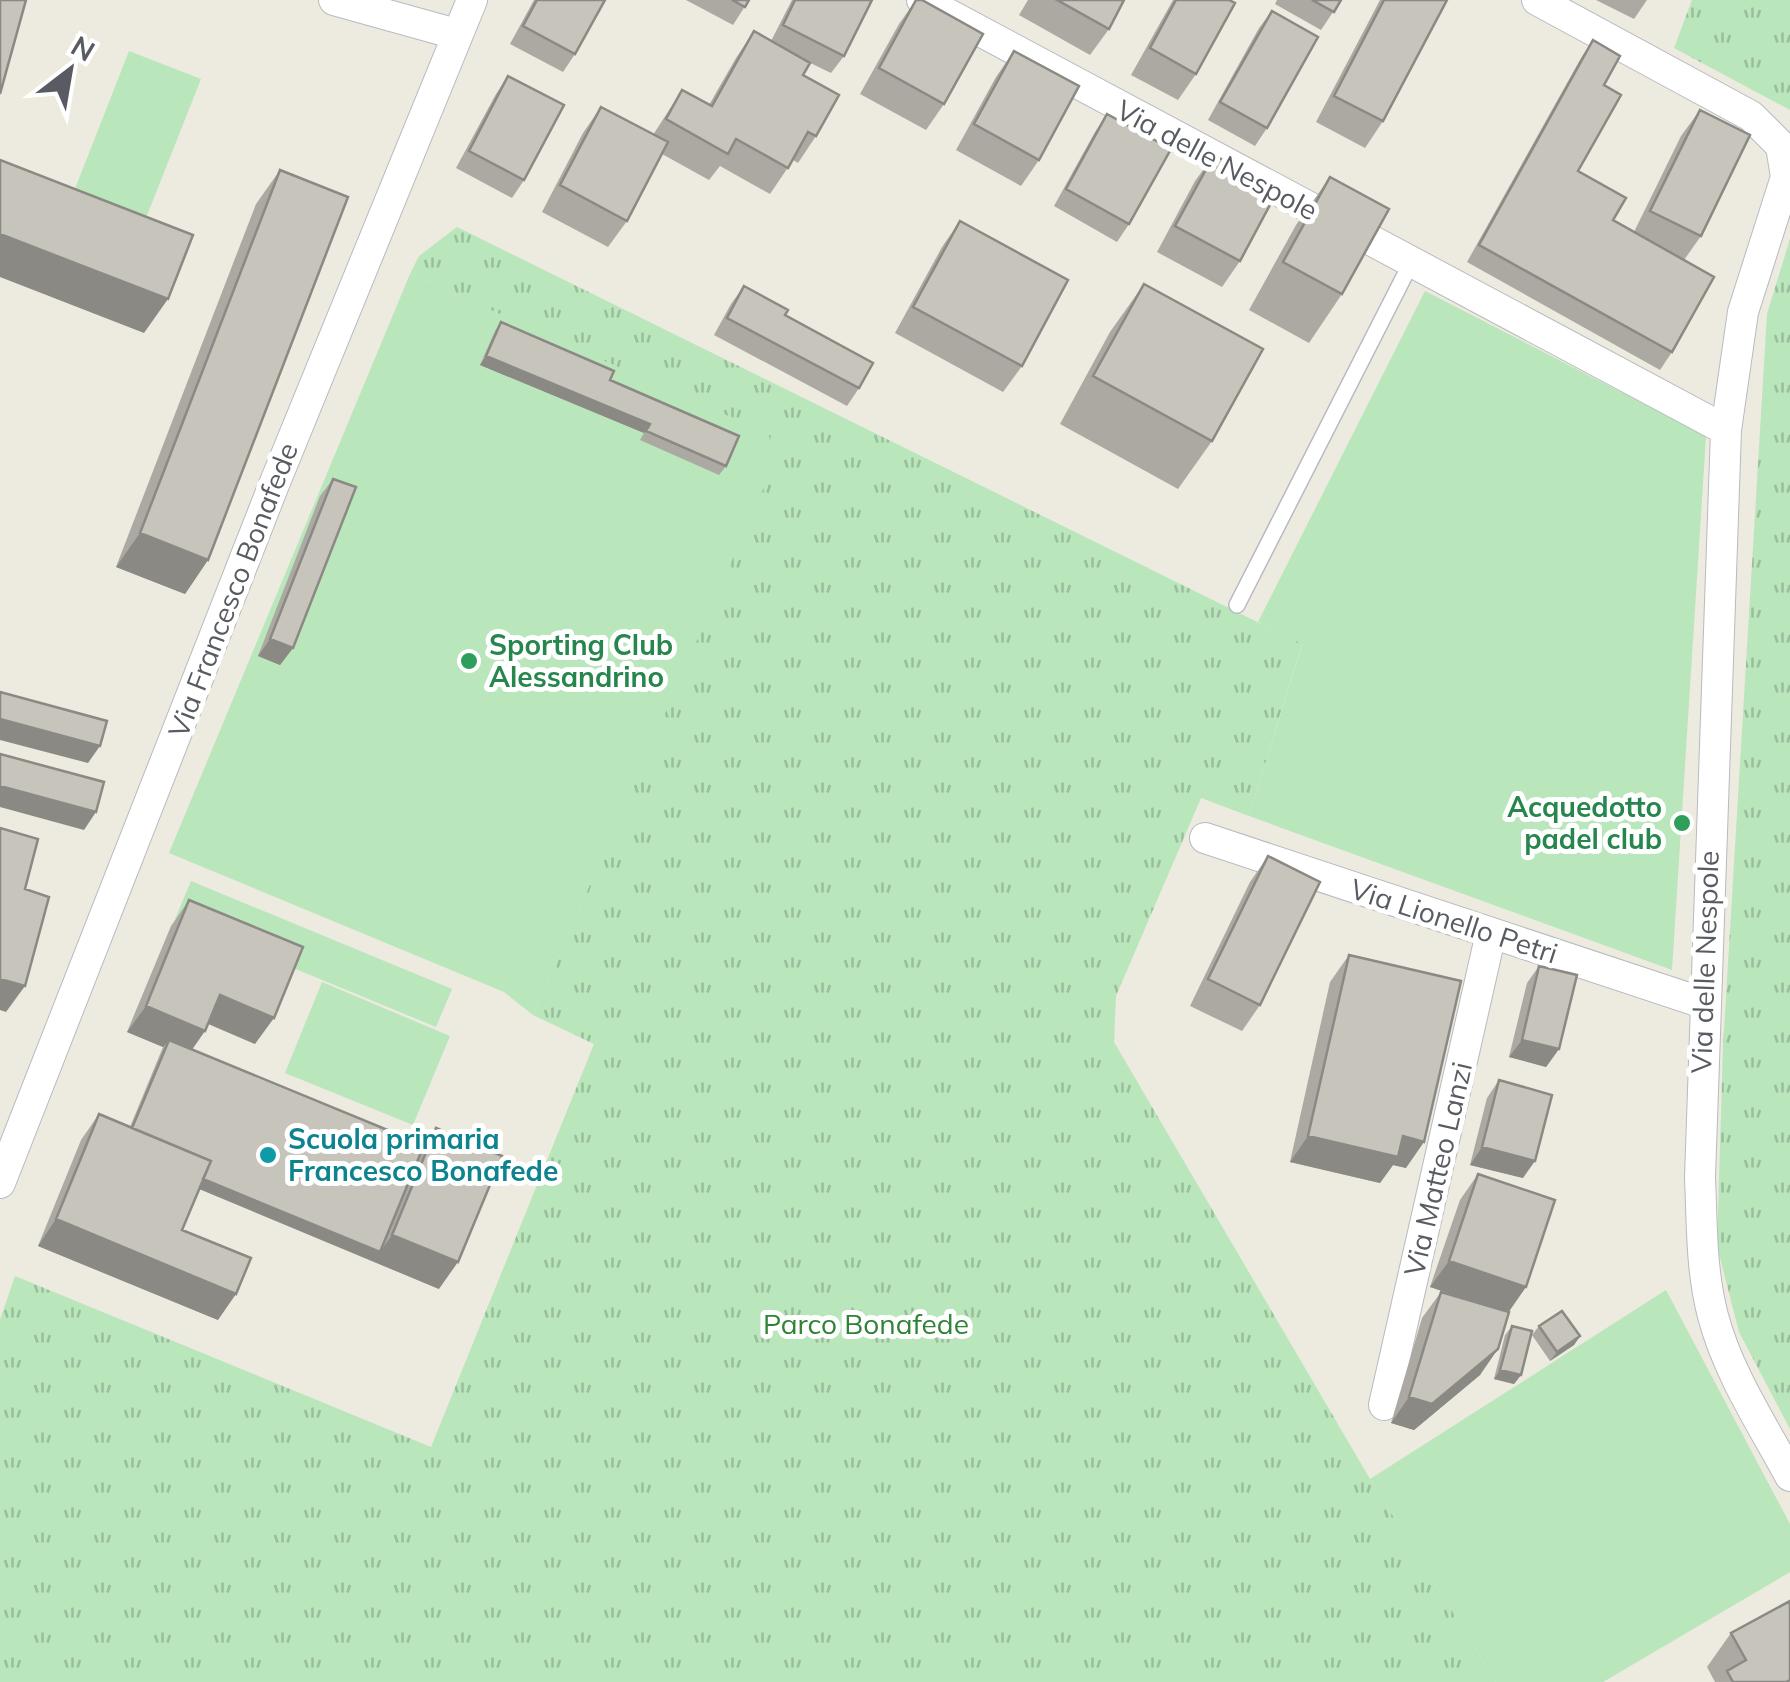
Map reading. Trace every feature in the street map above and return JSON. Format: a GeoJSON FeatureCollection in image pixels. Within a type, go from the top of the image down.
{"type":"FeatureCollection","features":[{"type":"Feature","properties":{"kind":"street"},"geometry":{"type":"LineString","coordinates":[[334,0],[456,34]]}},
{"type":"Feature","properties":{"kind":"street","name":"Via Francesco Bonafede"},"geometry":{"type":"LineString","coordinates":[[0,1182],[472,0]]}},
{"type":"Feature","properties":{"kind":"street","name":"Via delle Nespole"},"geometry":{"type":"LineString","coordinates":[[922,0],[1726,430]]}},
{"type":"Feature","properties":{"kind":"street","name":"Via delle Nespole"},"geometry":{"type":"LineString","coordinates":[[1537,0],[1751,116],[1782,146],[1786,177],[1743,312],[1726,430],[1703,1003],[1700,1177],[1708,1293],[1734,1371],[1790,1476]]}},
{"type":"Feature","properties":{"kind":"street","name":"Via Lionello Petri"},"geometry":{"type":"LineString","coordinates":[[1205,838],[1703,1003]]}},
{"type":"Feature","properties":{"kind":"street","name":"Via Matteo Lanzi"},"geometry":{"type":"LineString","coordinates":[[1384,1405],[1491,933]]}},
{"type":"Feature","properties":{"kind":"lane"},"geometry":{"type":"LineString","coordinates":[[1238,605],[1411,263]]}},
{"type":"Feature","properties":{"kind":"green space"},"geometry":{"type":"Polygon","coordinates":[[[1692,0],[1790,0],[1790,110],[1674,48],[1692,0]]]}},
{"type":"Feature","properties":{"kind":"green space"},"geometry":{"type":"Polygon","coordinates":[[[129,51],[201,79],[142,228],[71,199],[129,51]]]}},
{"type":"Feature","properties":{"kind":"green space","name":"Parco Bonafede"},"geometry":{"type":"Polygon","coordinates":[[[457,227],[1302,644],[1249,816],[1201,798],[1116,996],[1114,1042],[1370,1479],[1496,1682],[0,1682],[0,1320],[15,1276],[431,1447],[594,1044],[533,1015],[772,469],[769,434],[410,274],[419,256],[457,227]]]}},
{"type":"Feature","properties":{"kind":"green space"},"geometry":{"type":"Polygon","coordinates":[[[1790,239],[1790,1429],[1739,1332],[1717,1246],[1723,1047],[1767,314],[1790,239]]]}},
{"type":"Feature","properties":{"kind":"green space","name":"Sporting Club Alessandrino"},"geometry":{"type":"Polygon","coordinates":[[[410,274],[769,433],[773,468],[533,1015],[504,992],[169,853],[410,274]]]}},
{"type":"Feature","properties":{"kind":"green space"},"geometry":{"type":"Polygon","coordinates":[[[1425,291],[1706,436],[1672,970],[1249,816],[1302,645],[1258,622],[1425,291]]]}},
{"type":"Feature","properties":{"kind":"green space"},"geometry":{"type":"Polygon","coordinates":[[[191,881],[452,989],[436,1027],[175,919],[191,881]]]}},
{"type":"Feature","properties":{"kind":"green space"},"geometry":{"type":"Polygon","coordinates":[[[322,982],[450,1036],[413,1125],[285,1073],[322,982]]]}},
{"type":"Feature","properties":{"kind":"green space"},"geometry":{"type":"Polygon","coordinates":[[[1666,1290],[1790,1524],[1790,1572],[1603,1682],[1496,1682],[1370,1479],[1666,1290]]]}},
{"type":"Feature","properties":{"kind":"building"},"geometry":{"type":"Polygon","coordinates":[[[0,0],[26,0],[0,94],[0,0]]]}},
{"type":"Feature","properties":{"kind":"building"},"geometry":{"type":"Polygon","coordinates":[[[537,0],[605,0],[575,54],[523,26],[537,0]]]}},
{"type":"Feature","properties":{"kind":"building"},"geometry":{"type":"Polygon","coordinates":[[[795,0],[872,0],[844,56],[783,25],[795,0]]]}},
{"type":"Feature","properties":{"kind":"building"},"geometry":{"type":"Polygon","coordinates":[[[916,0],[983,34],[944,104],[879,68],[916,0]]]}},
{"type":"Feature","properties":{"kind":"building"},"geometry":{"type":"Polygon","coordinates":[[[1057,0],[1124,0],[1109,29],[1057,0]]]}},
{"type":"Feature","properties":{"kind":"building"},"geometry":{"type":"Polygon","coordinates":[[[1176,0],[1235,3],[1196,74],[1150,48],[1176,0]]]}},
{"type":"Feature","properties":{"kind":"building"},"geometry":{"type":"Polygon","coordinates":[[[1312,0],[1341,0],[1334,12],[1312,0]]]}},
{"type":"Feature","properties":{"kind":"building"},"geometry":{"type":"Polygon","coordinates":[[[1384,0],[1447,0],[1383,121],[1334,96],[1384,0]]]}},
{"type":"Feature","properties":{"kind":"building"},"geometry":{"type":"Polygon","coordinates":[[[1272,11],[1318,37],[1267,128],[1220,102],[1272,11]]]}},
{"type":"Feature","properties":{"kind":"building"},"geometry":{"type":"Polygon","coordinates":[[[754,31],[810,63],[803,75],[839,95],[816,136],[808,132],[788,168],[736,139],[728,154],[666,119],[682,90],[712,106],[754,31]]]}},
{"type":"Feature","properties":{"kind":"building"},"geometry":{"type":"Polygon","coordinates":[[[1593,40],[1620,56],[1604,85],[1621,95],[1578,171],[1626,198],[1613,220],[1714,277],[1672,352],[1479,245],[1593,40]]]}},
{"type":"Feature","properties":{"kind":"building"},"geometry":{"type":"Polygon","coordinates":[[[1014,51],[1079,86],[1039,160],[974,124],[1014,51]]]}},
{"type":"Feature","properties":{"kind":"building"},"geometry":{"type":"Polygon","coordinates":[[[508,76],[564,105],[524,180],[469,151],[508,76]]]}},
{"type":"Feature","properties":{"kind":"building"},"geometry":{"type":"Polygon","coordinates":[[[601,107],[668,142],[627,221],[560,185],[601,107]]]}},
{"type":"Feature","properties":{"kind":"building"},"geometry":{"type":"Polygon","coordinates":[[[1700,110],[1750,135],[1701,236],[1650,211],[1700,110]]]}},
{"type":"Feature","properties":{"kind":"building"},"geometry":{"type":"Polygon","coordinates":[[[1107,114],[1171,149],[1129,224],[1066,189],[1107,114]]]}},
{"type":"Feature","properties":{"kind":"building"},"geometry":{"type":"Polygon","coordinates":[[[1214,155],[1278,190],[1240,261],[1175,226],[1214,155]]]}},
{"type":"Feature","properties":{"kind":"building"},"geometry":{"type":"Polygon","coordinates":[[[0,160],[193,235],[168,299],[0,234],[0,160]]]}},
{"type":"Feature","properties":{"kind":"building"},"geometry":{"type":"Polygon","coordinates":[[[280,170],[348,197],[208,560],[140,533],[280,170]]]}},
{"type":"Feature","properties":{"kind":"building"},"geometry":{"type":"Polygon","coordinates":[[[1330,177],[1389,209],[1342,294],[1283,262],[1330,177]]]}},
{"type":"Feature","properties":{"kind":"building"},"geometry":{"type":"Polygon","coordinates":[[[960,221],[1068,280],[1022,366],[913,307],[960,221]]]}},
{"type":"Feature","properties":{"kind":"building"},"geometry":{"type":"Polygon","coordinates":[[[1144,284],[1263,349],[1212,441],[1093,376],[1144,284]]]}},
{"type":"Feature","properties":{"kind":"building"},"geometry":{"type":"Polygon","coordinates":[[[744,286],[788,310],[785,315],[873,363],[859,388],[727,318],[744,286]]]}},
{"type":"Feature","properties":{"kind":"building"},"geometry":{"type":"Polygon","coordinates":[[[501,322],[614,371],[610,380],[739,436],[726,466],[646,431],[650,424],[486,356],[501,322]]]}},
{"type":"Feature","properties":{"kind":"building"},"geometry":{"type":"Polygon","coordinates":[[[333,479],[356,487],[293,648],[270,639],[333,479]]]}},
{"type":"Feature","properties":{"kind":"building"},"geometry":{"type":"Polygon","coordinates":[[[0,692],[107,721],[100,746],[0,719],[0,692]]]}},
{"type":"Feature","properties":{"kind":"building"},"geometry":{"type":"Polygon","coordinates":[[[0,754],[104,782],[96,812],[0,786],[0,754]]]}},
{"type":"Feature","properties":{"kind":"building"},"geometry":{"type":"Polygon","coordinates":[[[0,828],[38,839],[25,889],[49,897],[25,986],[0,979],[0,828]]]}},
{"type":"Feature","properties":{"kind":"building"},"geometry":{"type":"Polygon","coordinates":[[[1268,856],[1320,882],[1260,1005],[1208,979],[1268,856]]]}},
{"type":"Feature","properties":{"kind":"building"},"geometry":{"type":"Polygon","coordinates":[[[189,900],[303,947],[274,1018],[220,995],[205,1031],[146,1006],[189,900]]]}},
{"type":"Feature","properties":{"kind":"building"},"geometry":{"type":"Polygon","coordinates":[[[1349,955],[1461,981],[1424,1142],[1403,1136],[1398,1157],[1308,1136],[1349,955]]]}},
{"type":"Feature","properties":{"kind":"building"},"geometry":{"type":"Polygon","coordinates":[[[1539,966],[1577,975],[1559,1049],[1522,1040],[1539,966]]]}},
{"type":"Feature","properties":{"kind":"building","name":"Scuola primaria Francesco Bonafede"},"geometry":{"type":"Polygon","coordinates":[[[169,1040],[424,1145],[380,1252],[203,1179],[211,1161],[132,1128],[169,1040]]]}},
{"type":"Feature","properties":{"kind":"building"},"geometry":{"type":"Polygon","coordinates":[[[1499,1080],[1552,1095],[1535,1161],[1482,1147],[1499,1080]]]}},
{"type":"Feature","properties":{"kind":"building"},"geometry":{"type":"Polygon","coordinates":[[[99,1114],[211,1161],[182,1230],[251,1258],[236,1294],[56,1219],[99,1114]]]}},
{"type":"Feature","properties":{"kind":"building"},"geometry":{"type":"Polygon","coordinates":[[[436,1128],[502,1156],[458,1262],[392,1235],[436,1128]]]}},
{"type":"Feature","properties":{"kind":"building"},"geometry":{"type":"Polygon","coordinates":[[[1478,1174],[1555,1200],[1526,1287],[1449,1261],[1478,1174]]]}},
{"type":"Feature","properties":{"kind":"building"},"geometry":{"type":"Polygon","coordinates":[[[1441,1292],[1509,1312],[1498,1349],[1432,1404],[1409,1397],[1441,1292]]]}},
{"type":"Feature","properties":{"kind":"building"},"geometry":{"type":"Polygon","coordinates":[[[1562,1311],[1580,1336],[1557,1352],[1539,1326],[1562,1311]]]}},
{"type":"Feature","properties":{"kind":"building"},"geometry":{"type":"Polygon","coordinates":[[[1512,1326],[1532,1331],[1521,1375],[1500,1370],[1512,1326]]]}},
{"type":"Feature","properties":{"kind":"building"},"geometry":{"type":"Polygon","coordinates":[[[1790,1601],[1790,1680],[1733,1682],[1727,1671],[1746,1660],[1731,1633],[1790,1601]]]}},
{"type":"Feature","properties":{"kind":"place","name":"Sporting Club Alessandrino"},"geometry":{"type":"Point","coordinates":[469,661]}},
{"type":"Feature","properties":{"kind":"place","name":"Acquedotto padel club"},"geometry":{"type":"Point","coordinates":[1682,823]}},
{"type":"Feature","properties":{"kind":"place","name":"Scuola primaria Francesco Bonafede"},"geometry":{"type":"Point","coordinates":[268,1155]}}]}
